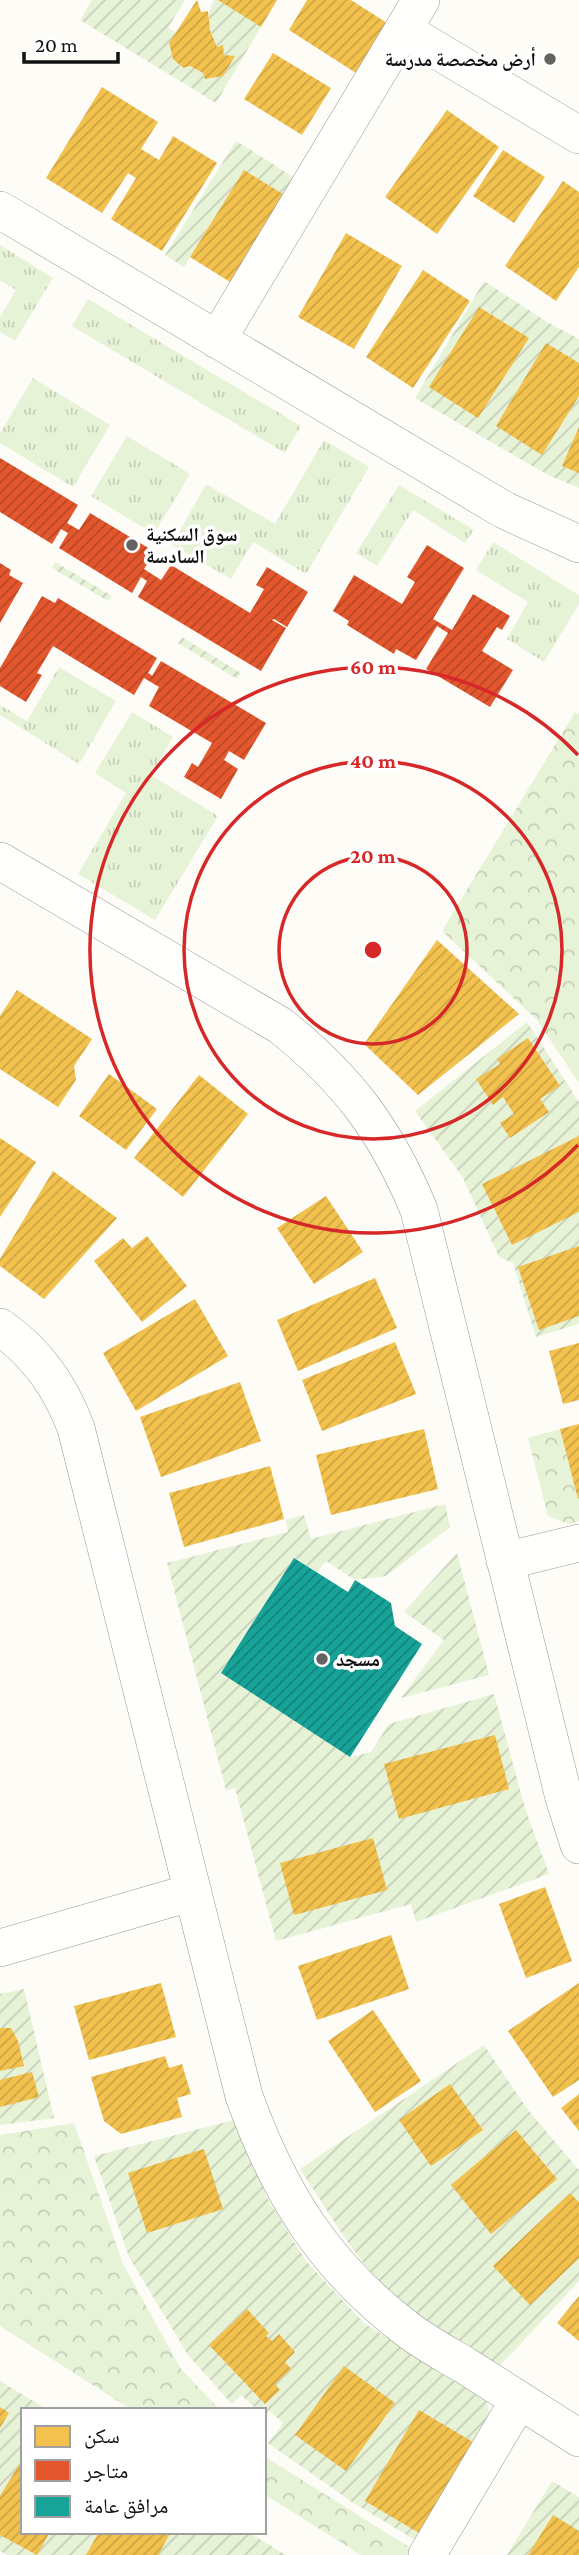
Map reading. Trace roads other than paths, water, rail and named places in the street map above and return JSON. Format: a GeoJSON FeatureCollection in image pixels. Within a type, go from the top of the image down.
{"type":"FeatureCollection","features":[{"type":"Feature","properties":{"kind":"street"},"geometry":{"type":"LineString","coordinates":[[217,340],[412,15],[579,135]]}},
{"type":"Feature","properties":{"kind":"street"},"geometry":{"type":"LineString","coordinates":[[0,210],[504,510],[556,536],[579,544]]}},
{"type":"Feature","properties":{"kind":"street"},"geometry":{"type":"LineString","coordinates":[[0,861],[281,1026],[312,1051],[340,1079],[365,1109],[398,1163],[419,1210],[564,1798],[579,1845]]}},
{"type":"Feature","properties":{"kind":"street"},"geometry":{"type":"LineString","coordinates":[[0,1327],[30,1352],[50,1374],[65,1400],[76,1428],[244,2096],[275,2174],[320,2244],[347,2276],[377,2304],[409,2330],[579,2438]]}},
{"type":"Feature","properties":{"kind":"street"},"geometry":{"type":"LineString","coordinates":[[505,1561],[579,1543]]}},
{"type":"Feature","properties":{"kind":"street"},"geometry":{"type":"LineString","coordinates":[[0,1948],[193,1892]]}},
{"type":"Feature","properties":{"kind":"street"},"geometry":{"type":"LineString","coordinates":[[427,2555],[519,2400]]}},
{"type":"Feature","properties":{"kind":"place","name":"أرض مخصصة مدرسة"},"geometry":{"type":"Point","coordinates":[550,59]}},
{"type":"Feature","properties":{"kind":"place","name":"سوق السكنية السادسة"},"geometry":{"type":"Point","coordinates":[132,545]}},
{"type":"Feature","properties":{"kind":"place","name":"مسجد"},"geometry":{"type":"Point","coordinates":[322,1659]}}]}
